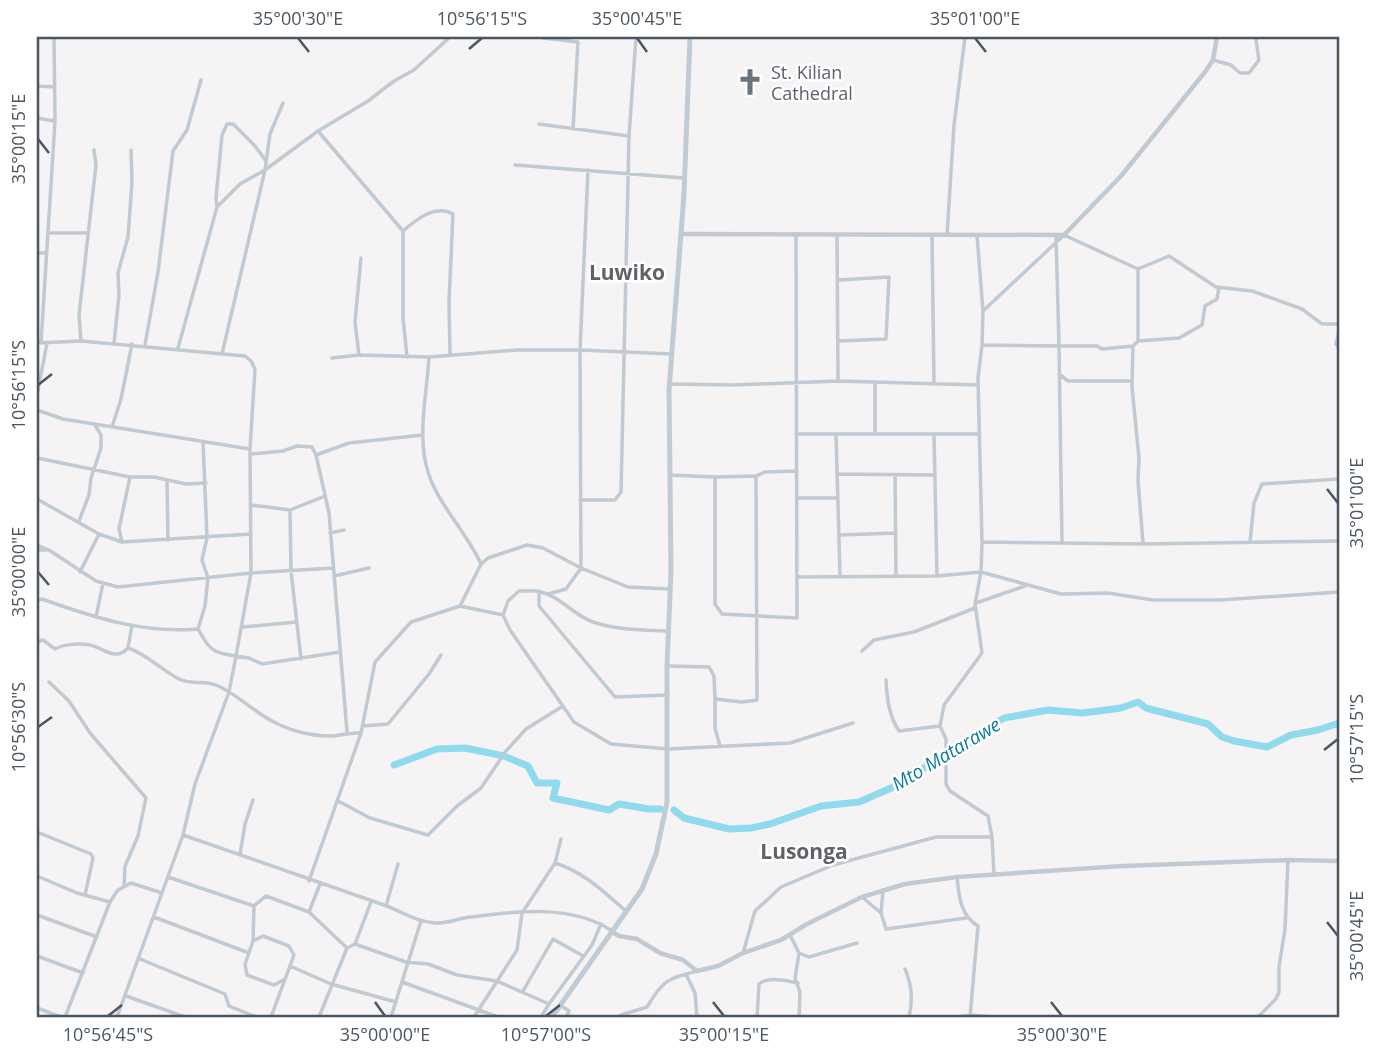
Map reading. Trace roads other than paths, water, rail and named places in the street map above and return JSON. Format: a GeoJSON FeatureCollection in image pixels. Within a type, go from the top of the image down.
{"type":"FeatureCollection","features":[{"type":"Feature","properties":{"kind":"main road"},"geometry":{"type":"LineString","coordinates":[[552,1017],[642,889],[656,854],[667,802],[670,384],[685,178],[691,37]]}},
{"type":"Feature","properties":{"kind":"street"},"geometry":{"type":"LineString","coordinates":[[37,395],[55,121],[54,37]]}},
{"type":"Feature","properties":{"kind":"street"},"geometry":{"type":"LineString","coordinates":[[217,207],[240,184],[265,170],[318,131],[414,69],[450,37]]}},
{"type":"Feature","properties":{"kind":"street"},"geometry":{"type":"LineString","coordinates":[[580,500],[615,500],[621,492],[622,352],[629,136],[636,37]]}},
{"type":"Feature","properties":{"kind":"street"},"geometry":{"type":"LineString","coordinates":[[947,235],[954,125],[964,37]]}},
{"type":"Feature","properties":{"kind":"street"},"geometry":{"type":"LineString","coordinates":[[982,311],[1056,243],[1121,176],[1213,60],[1217,37]]}},
{"type":"Feature","properties":{"kind":"street"},"geometry":{"type":"LineString","coordinates":[[1213,60],[1231,65],[1240,73],[1249,73],[1259,60],[1256,40],[1258,37]]}},
{"type":"Feature","properties":{"kind":"street"},"geometry":{"type":"LineString","coordinates":[[543,38],[578,42],[573,129]]}},
{"type":"Feature","properties":{"kind":"street"},"geometry":{"type":"LineString","coordinates":[[145,345],[158,272],[173,151],[187,131],[201,80]]}},
{"type":"Feature","properties":{"kind":"street"},"geometry":{"type":"LineString","coordinates":[[37,86],[55,87]]}},
{"type":"Feature","properties":{"kind":"street"},"geometry":{"type":"LineString","coordinates":[[222,354],[265,170],[270,134],[283,103]]}},
{"type":"Feature","properties":{"kind":"street"},"geometry":{"type":"LineString","coordinates":[[37,118],[55,121]]}},
{"type":"Feature","properties":{"kind":"street"},"geometry":{"type":"LineString","coordinates":[[178,348],[217,207],[222,135],[227,124],[233,124],[255,146],[266,162]]}},
{"type":"Feature","properties":{"kind":"street"},"geometry":{"type":"LineString","coordinates":[[539,124],[629,136]]}},
{"type":"Feature","properties":{"kind":"street"},"geometry":{"type":"LineString","coordinates":[[318,131],[403,231],[403,318],[407,357]]}},
{"type":"Feature","properties":{"kind":"street"},"geometry":{"type":"LineString","coordinates":[[81,341],[79,315],[96,165],[94,150]]}},
{"type":"Feature","properties":{"kind":"street"},"geometry":{"type":"LineString","coordinates":[[114,343],[119,295],[118,273],[128,237],[132,182],[131,150]]}},
{"type":"Feature","properties":{"kind":"street"},"geometry":{"type":"LineString","coordinates":[[515,165],[685,178]]}},
{"type":"Feature","properties":{"kind":"street"},"geometry":{"type":"LineString","coordinates":[[547,594],[566,589],[581,568],[580,350],[588,170]]}},
{"type":"Feature","properties":{"kind":"street"},"geometry":{"type":"LineString","coordinates":[[403,231],[414,221],[434,211],[444,209],[453,214],[450,354]]}},
{"type":"Feature","properties":{"kind":"street"},"geometry":{"type":"LineString","coordinates":[[49,233],[87,233]]}},
{"type":"Feature","properties":{"kind":"street"},"geometry":{"type":"LineString","coordinates":[[681,233],[1064,235],[1138,269],[1169,256],[1216,288],[1252,291],[1302,309],[1322,324],[1339,324]]}},
{"type":"Feature","properties":{"kind":"street"},"geometry":{"type":"LineString","coordinates":[[715,477],[715,604],[722,614],[797,618],[796,235]]}},
{"type":"Feature","properties":{"kind":"street"},"geometry":{"type":"LineString","coordinates":[[837,235],[838,381]]}},
{"type":"Feature","properties":{"kind":"street"},"geometry":{"type":"LineString","coordinates":[[932,235],[934,384]]}},
{"type":"Feature","properties":{"kind":"street"},"geometry":{"type":"LineString","coordinates":[[977,235],[982,311],[978,385],[982,542],[981,572],[975,606],[982,653],[944,705],[940,726],[946,739],[946,784],[950,791],[988,816],[994,875]]}},
{"type":"Feature","properties":{"kind":"street"},"geometry":{"type":"LineString","coordinates":[[1056,235],[1062,543]]}},
{"type":"Feature","properties":{"kind":"street"},"geometry":{"type":"LineString","coordinates":[[37,253],[47,253]]}},
{"type":"Feature","properties":{"kind":"street"},"geometry":{"type":"LineString","coordinates":[[359,355],[355,322],[361,258]]}},
{"type":"Feature","properties":{"kind":"street"},"geometry":{"type":"LineString","coordinates":[[1138,269],[1138,341]]}},
{"type":"Feature","properties":{"kind":"street"},"geometry":{"type":"LineString","coordinates":[[838,280],[889,278],[886,339],[838,341]]}},
{"type":"Feature","properties":{"kind":"street"},"geometry":{"type":"LineString","coordinates":[[982,345],[1097,346],[1102,349],[1133,346],[1138,341],[1180,338],[1202,326],[1205,306],[1217,299],[1219,287]]}},
{"type":"Feature","properties":{"kind":"street"},"geometry":{"type":"LineString","coordinates":[[1339,331],[1336,344],[1339,348]]}},
{"type":"Feature","properties":{"kind":"street"},"geometry":{"type":"LineString","coordinates":[[42,343],[81,341],[132,344],[245,356],[255,369],[251,452],[251,573],[229,692],[195,784],[183,835],[117,1017]]}},
{"type":"Feature","properties":{"kind":"street"},"geometry":{"type":"LineString","coordinates":[[112,427],[121,399],[132,344]]}},
{"type":"Feature","properties":{"kind":"street"},"geometry":{"type":"LineString","coordinates":[[1133,346],[1132,381],[1143,544]]}},
{"type":"Feature","properties":{"kind":"street"},"geometry":{"type":"LineString","coordinates":[[332,358],[359,355],[429,357],[517,350],[672,354]]}},
{"type":"Feature","properties":{"kind":"street"},"geometry":{"type":"LineString","coordinates":[[429,357],[424,435],[428,474],[481,564]]}},
{"type":"Feature","properties":{"kind":"street"},"geometry":{"type":"LineString","coordinates":[[1059,374],[1068,381],[1132,381]]}},
{"type":"Feature","properties":{"kind":"street"},"geometry":{"type":"LineString","coordinates":[[670,384],[838,381],[978,385]]}},
{"type":"Feature","properties":{"kind":"street"},"geometry":{"type":"LineString","coordinates":[[875,382],[875,434]]}},
{"type":"Feature","properties":{"kind":"street"},"geometry":{"type":"LineString","coordinates":[[37,410],[63,419],[251,452],[283,451],[297,446],[312,447],[325,496],[330,533],[347,732]]}},
{"type":"Feature","properties":{"kind":"street"},"geometry":{"type":"LineString","coordinates":[[79,521],[102,441],[95,425]]}},
{"type":"Feature","properties":{"kind":"street"},"geometry":{"type":"LineString","coordinates":[[796,434],[978,434]]}},
{"type":"Feature","properties":{"kind":"street"},"geometry":{"type":"LineString","coordinates":[[836,434],[840,576]]}},
{"type":"Feature","properties":{"kind":"street"},"geometry":{"type":"LineString","coordinates":[[934,434],[937,576]]}},
{"type":"Feature","properties":{"kind":"street"},"geometry":{"type":"LineString","coordinates":[[316,455],[349,443],[424,435]]}},
{"type":"Feature","properties":{"kind":"street"},"geometry":{"type":"LineString","coordinates":[[203,442],[207,538],[202,561],[208,578],[205,606],[198,629],[208,648],[223,654],[250,658],[262,664],[340,652]]}},
{"type":"Feature","properties":{"kind":"street"},"geometry":{"type":"LineString","coordinates":[[37,457],[130,478],[154,477],[167,481],[206,483]]}},
{"type":"Feature","properties":{"kind":"street"},"geometry":{"type":"LineString","coordinates":[[669,475],[757,476],[765,471],[796,471]]}},
{"type":"Feature","properties":{"kind":"street"},"geometry":{"type":"LineString","coordinates":[[837,474],[935,475]]}},
{"type":"Feature","properties":{"kind":"street"},"geometry":{"type":"LineString","coordinates":[[895,475],[897,576]]}},
{"type":"Feature","properties":{"kind":"street"},"geometry":{"type":"LineString","coordinates":[[715,699],[742,702],[757,700],[757,476]]}},
{"type":"Feature","properties":{"kind":"street"},"geometry":{"type":"LineString","coordinates":[[122,542],[119,529],[130,478]]}},
{"type":"Feature","properties":{"kind":"street"},"geometry":{"type":"LineString","coordinates":[[1250,542],[1254,503],[1262,484],[1339,479]]}},
{"type":"Feature","properties":{"kind":"street"},"geometry":{"type":"LineString","coordinates":[[167,481],[168,540]]}},
{"type":"Feature","properties":{"kind":"street"},"geometry":{"type":"LineString","coordinates":[[251,505],[290,510],[325,496]]}},
{"type":"Feature","properties":{"kind":"street"},"geometry":{"type":"LineString","coordinates":[[797,498],[838,498]]}},
{"type":"Feature","properties":{"kind":"street"},"geometry":{"type":"LineString","coordinates":[[37,499],[99,534],[122,542],[251,534]]}},
{"type":"Feature","properties":{"kind":"street"},"geometry":{"type":"LineString","coordinates":[[290,510],[292,571],[301,659]]}},
{"type":"Feature","properties":{"kind":"street"},"geometry":{"type":"LineString","coordinates":[[330,533],[344,530]]}},
{"type":"Feature","properties":{"kind":"street"},"geometry":{"type":"LineString","coordinates":[[839,536],[896,533]]}},
{"type":"Feature","properties":{"kind":"street"},"geometry":{"type":"LineString","coordinates":[[80,572],[99,534]]}},
{"type":"Feature","properties":{"kind":"street"},"geometry":{"type":"LineString","coordinates":[[982,542],[1143,544],[1339,541]]}},
{"type":"Feature","properties":{"kind":"street"},"geometry":{"type":"LineString","coordinates":[[460,606],[481,564],[488,558],[527,545],[543,548],[581,568],[628,587],[670,589]]}},
{"type":"Feature","properties":{"kind":"street"},"geometry":{"type":"LineString","coordinates":[[37,547],[49,550],[80,572],[118,587],[251,573],[333,568]]}},
{"type":"Feature","properties":{"kind":"street"},"geometry":{"type":"LineString","coordinates":[[334,576],[369,568]]}},
{"type":"Feature","properties":{"kind":"street"},"geometry":{"type":"LineString","coordinates":[[798,577],[937,576],[981,572],[1061,593],[1108,593],[1153,600],[1220,600],[1339,593]]}},
{"type":"Feature","properties":{"kind":"street"},"geometry":{"type":"LineString","coordinates":[[96,617],[103,583]]}},
{"type":"Feature","properties":{"kind":"street"},"geometry":{"type":"LineString","coordinates":[[862,651],[874,640],[914,632],[975,606],[981,600],[1027,585]]}},
{"type":"Feature","properties":{"kind":"street"},"geometry":{"type":"LineString","coordinates":[[669,631],[594,622],[539,591],[519,591],[508,601],[503,615],[510,630],[574,722],[611,744],[668,749],[790,743],[853,723]]}},
{"type":"Feature","properties":{"kind":"street"},"geometry":{"type":"LineString","coordinates":[[539,591],[539,606],[615,697],[667,695]]}},
{"type":"Feature","properties":{"kind":"street"},"geometry":{"type":"LineString","coordinates":[[37,601],[42,599],[96,617],[161,631],[198,629]]}},
{"type":"Feature","properties":{"kind":"street"},"geometry":{"type":"LineString","coordinates":[[309,880],[361,733],[375,662],[411,621],[460,606],[503,615]]}},
{"type":"Feature","properties":{"kind":"street"},"geometry":{"type":"LineString","coordinates":[[242,627],[296,622]]}},
{"type":"Feature","properties":{"kind":"street"},"geometry":{"type":"LineString","coordinates":[[37,642],[43,640],[55,649],[62,645],[90,645],[112,655],[124,653],[128,648],[132,625]]}},
{"type":"Feature","properties":{"kind":"street"},"geometry":{"type":"LineString","coordinates":[[128,648],[138,651],[159,668],[183,681],[214,684],[276,724],[302,732],[330,736],[347,732],[361,733]]}},
{"type":"Feature","properties":{"kind":"street"},"geometry":{"type":"LineString","coordinates":[[363,726],[388,724],[441,655]]}},
{"type":"Feature","properties":{"kind":"street"},"geometry":{"type":"LineString","coordinates":[[667,666],[709,667],[714,676],[715,727],[720,746]]}},
{"type":"Feature","properties":{"kind":"street"},"geometry":{"type":"LineString","coordinates":[[886,680],[887,704],[893,723],[899,731],[940,726]]}},
{"type":"Feature","properties":{"kind":"street"},"geometry":{"type":"LineString","coordinates":[[49,682],[69,701],[90,733],[146,797],[138,836],[125,866],[124,887]]}},
{"type":"Feature","properties":{"kind":"street"},"geometry":{"type":"LineString","coordinates":[[338,801],[370,818],[428,835],[457,806],[481,788],[506,751],[526,729],[563,706]]}},
{"type":"Feature","properties":{"kind":"street"},"geometry":{"type":"LineString","coordinates":[[240,855],[245,824],[253,800]]}},
{"type":"Feature","properties":{"kind":"street"},"geometry":{"type":"LineString","coordinates":[[37,832],[91,855],[93,858],[85,895]]}},
{"type":"Feature","properties":{"kind":"street"},"geometry":{"type":"LineString","coordinates":[[183,835],[386,906],[421,921],[437,923],[522,912],[569,914],[601,924],[619,936],[637,939],[660,953],[683,960],[697,971]]}},
{"type":"Feature","properties":{"kind":"street"},"geometry":{"type":"LineString","coordinates":[[743,953],[755,911],[780,887],[833,864],[936,837],[992,837]]}},
{"type":"Feature","properties":{"kind":"street"},"geometry":{"type":"LineString","coordinates":[[474,1017],[517,950],[522,912],[555,863],[561,839]]}},
{"type":"Feature","properties":{"kind":"street"},"geometry":{"type":"LineString","coordinates":[[1258,1017],[1276,999],[1279,992],[1288,860]]}},
{"type":"Feature","properties":{"kind":"street"},"geometry":{"type":"LineString","coordinates":[[621,1015],[647,1007],[655,993],[669,979],[718,966],[743,953],[781,940],[862,897],[905,884],[957,877],[1123,866],[1288,860],[1339,861]]}},
{"type":"Feature","properties":{"kind":"street"},"geometry":{"type":"LineString","coordinates":[[555,863],[570,867],[627,912]]}},
{"type":"Feature","properties":{"kind":"street"},"geometry":{"type":"LineString","coordinates":[[386,906],[398,864]]}},
{"type":"Feature","properties":{"kind":"street"},"geometry":{"type":"LineString","coordinates":[[37,876],[110,902]]}},
{"type":"Feature","properties":{"kind":"street"},"geometry":{"type":"LineString","coordinates":[[168,877],[254,906]]}},
{"type":"Feature","properties":{"kind":"street"},"geometry":{"type":"LineString","coordinates":[[957,877],[959,900],[966,918],[978,926],[970,1016]]}},
{"type":"Feature","properties":{"kind":"street"},"geometry":{"type":"LineString","coordinates":[[37,1008],[63,1017],[110,902],[118,890],[131,883],[162,892]]}},
{"type":"Feature","properties":{"kind":"street"},"geometry":{"type":"LineString","coordinates":[[309,912],[320,884]]}},
{"type":"Feature","properties":{"kind":"street"},"geometry":{"type":"LineString","coordinates":[[883,890],[881,913],[886,929],[966,918]]}},
{"type":"Feature","properties":{"kind":"street"},"geometry":{"type":"LineString","coordinates":[[285,979],[274,985],[247,975],[244,964],[253,941],[254,906],[266,896],[309,912],[347,948]]}},
{"type":"Feature","properties":{"kind":"street"},"geometry":{"type":"LineString","coordinates":[[862,897],[881,913]]}},
{"type":"Feature","properties":{"kind":"street"},"geometry":{"type":"LineString","coordinates":[[319,1017],[347,948],[355,944],[371,902]]}},
{"type":"Feature","properties":{"kind":"street"},"geometry":{"type":"LineString","coordinates":[[37,915],[97,937]]}},
{"type":"Feature","properties":{"kind":"street"},"geometry":{"type":"LineString","coordinates":[[154,917],[249,953]]}},
{"type":"Feature","properties":{"kind":"street"},"geometry":{"type":"LineString","coordinates":[[391,1017],[421,921]]}},
{"type":"Feature","properties":{"kind":"street"},"geometry":{"type":"LineString","coordinates":[[541,1017],[592,945],[601,924]]}},
{"type":"Feature","properties":{"kind":"street"},"geometry":{"type":"LineString","coordinates":[[790,935],[799,953],[795,978],[801,1001],[799,1017]]}},
{"type":"Feature","properties":{"kind":"street"},"geometry":{"type":"LineString","coordinates":[[253,941],[263,936],[289,946],[294,955],[271,1017]]}},
{"type":"Feature","properties":{"kind":"street"},"geometry":{"type":"LineString","coordinates":[[523,991],[553,939],[583,956]]}},
{"type":"Feature","properties":{"kind":"street"},"geometry":{"type":"LineString","coordinates":[[799,953],[809,957],[857,943]]}},
{"type":"Feature","properties":{"kind":"street"},"geometry":{"type":"LineString","coordinates":[[355,944],[406,962],[428,964],[457,975],[497,981],[549,1004]]}},
{"type":"Feature","properties":{"kind":"street"},"geometry":{"type":"LineString","coordinates":[[37,956],[83,972]]}},
{"type":"Feature","properties":{"kind":"street"},"geometry":{"type":"LineString","coordinates":[[139,959],[225,994],[229,1006],[256,1017]]}},
{"type":"Feature","properties":{"kind":"street"},"geometry":{"type":"LineString","coordinates":[[290,966],[331,984],[396,1002]]}},
{"type":"Feature","properties":{"kind":"street"},"geometry":{"type":"LineString","coordinates":[[905,969],[912,1004],[909,1017]]}},
{"type":"Feature","properties":{"kind":"street"},"geometry":{"type":"LineString","coordinates":[[686,974],[695,993],[697,1017]]}},
{"type":"Feature","properties":{"kind":"street"},"geometry":{"type":"LineString","coordinates":[[757,1017],[762,982],[779,980],[797,984]]}},
{"type":"Feature","properties":{"kind":"street"},"geometry":{"type":"LineString","coordinates":[[402,982],[498,1017]]}},
{"type":"Feature","properties":{"kind":"street"},"geometry":{"type":"LineString","coordinates":[[126,996],[171,1015],[184,1017]]}},
{"type":"Feature","properties":{"kind":"street"},"geometry":{"type":"LineString","coordinates":[[559,1005],[569,1011],[566,1017]]}},
{"type":"Feature","properties":{"kind":"street"},"geometry":{"type":"LineString","coordinates":[[960,1017],[993,1017]]}},
{"type":"Feature","properties":{"kind":"waterway","name":"Mto Matarawe"},"geometry":{"type":"LineString","coordinates":[[674,810],[684,818],[729,829],[770,824],[821,806],[859,802],[905,782],[935,760],[963,749],[988,727],[1004,718],[1048,710],[1082,713],[1121,708],[1138,702],[1146,708],[1208,724],[1222,737],[1267,747],[1291,735],[1339,723]]}},
{"type":"Feature","properties":{"kind":"waterway","name":"Mto Matarawe"},"geometry":{"type":"LineString","coordinates":[[394,765],[437,749],[465,748],[504,756],[528,766],[537,783],[557,783],[553,798],[609,810],[619,804],[660,809]]}},
{"type":"Feature","properties":{"kind":"place","name":"St. Kilian Cathedral"},"geometry":{"type":"Point","coordinates":[750,82]}},
{"type":"Feature","properties":{"kind":"district","name":"Luwiko"},"geometry":{"type":"Point","coordinates":[627,272]}},
{"type":"Feature","properties":{"kind":"district","name":"Lusonga"},"geometry":{"type":"Point","coordinates":[804,851]}}]}
